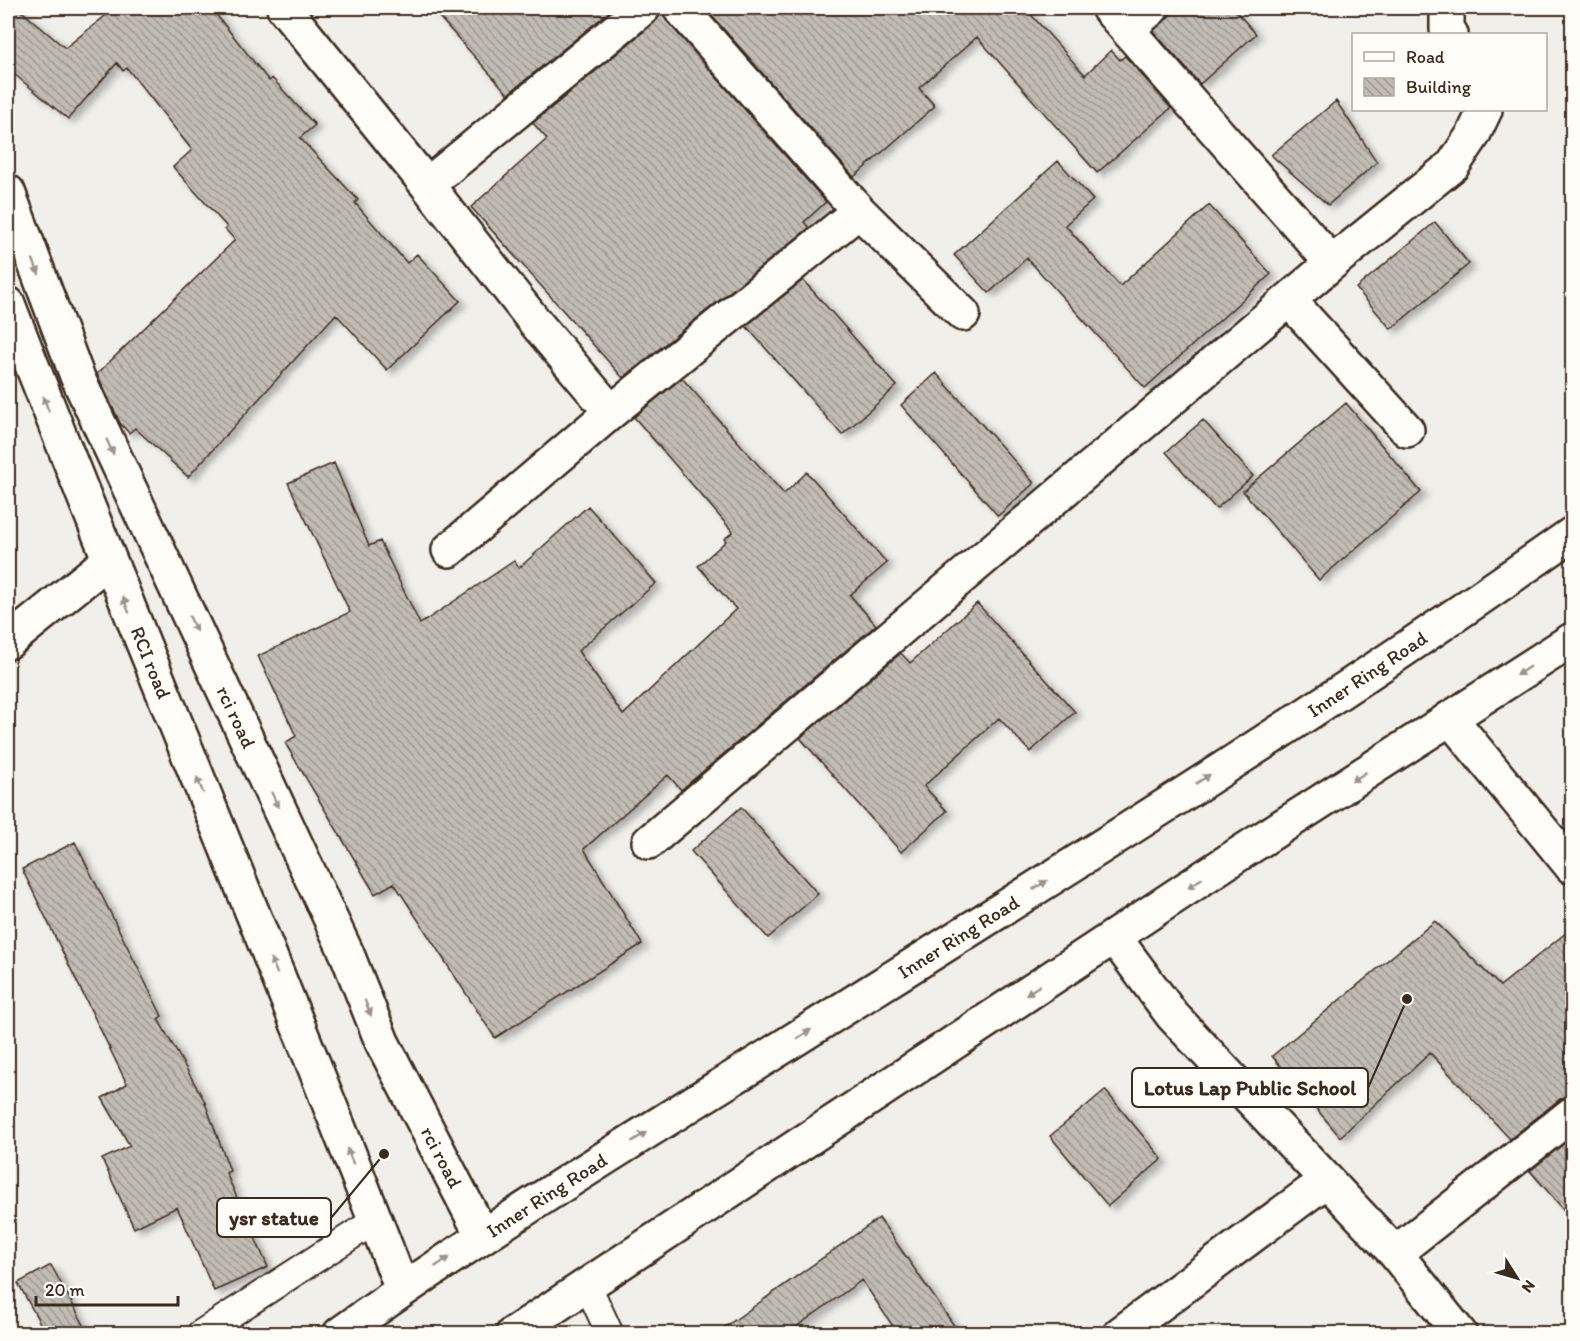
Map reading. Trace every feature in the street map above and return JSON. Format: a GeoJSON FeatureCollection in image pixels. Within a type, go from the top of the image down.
{"type":"FeatureCollection","features":[{"type":"Feature","properties":{"kind":"main road"},"geometry":{"type":"LineString","coordinates":[[284,8],[535,322],[611,412]]}},
{"type":"Feature","properties":{"kind":"main road"},"geometry":{"type":"LineString","coordinates":[[427,185],[644,8]]}},
{"type":"Feature","properties":{"kind":"main road"},"geometry":{"type":"LineString","coordinates":[[680,8],[859,211],[963,314]]}},
{"type":"Feature","properties":{"kind":"main road"},"geometry":{"type":"LineString","coordinates":[[1152,8],[1117,18],[1332,263]]}},
{"type":"Feature","properties":{"kind":"main road"},"geometry":{"type":"LineString","coordinates":[[1447,8],[1448,29],[1450,33]]}},
{"type":"Feature","properties":{"kind":"main road"},"geometry":{"type":"LineString","coordinates":[[649,842],[1332,263],[1453,165],[1473,135],[1485,111]]}},
{"type":"Feature","properties":{"kind":"main road","name":"rci road"},"geometry":{"type":"LineString","coordinates":[[8,192],[77,376],[347,954],[382,1042],[482,1235]]}},
{"type":"Feature","properties":{"kind":"main road"},"geometry":{"type":"LineString","coordinates":[[449,550],[611,412],[859,211]]}},
{"type":"Feature","properties":{"kind":"main road"},"geometry":{"type":"LineString","coordinates":[[1289,300],[1407,430]]}},
{"type":"Feature","properties":{"kind":"main road","name":"RCI road"},"geometry":{"type":"LineString","coordinates":[[8,304],[108,561],[376,1220]]}},
{"type":"Feature","properties":{"kind":"main road","name":"Inner Ring Road"},"geometry":{"type":"LineString","coordinates":[[340,1334],[482,1235],[1052,877],[1469,607],[1572,534]]}},
{"type":"Feature","properties":{"kind":"main road"},"geometry":{"type":"LineString","coordinates":[[8,642],[108,561]]}},
{"type":"Feature","properties":{"kind":"main road"},"geometry":{"type":"LineString","coordinates":[[513,1334],[1114,937],[1572,640]]}},
{"type":"Feature","properties":{"kind":"main road"},"geometry":{"type":"LineString","coordinates":[[1450,718],[1572,867]]}},
{"type":"Feature","properties":{"kind":"main road"},"geometry":{"type":"LineString","coordinates":[[1114,937],[1172,1015],[1395,1253],[1460,1334]]}},
{"type":"Feature","properties":{"kind":"main road"},"geometry":{"type":"LineString","coordinates":[[1395,1253],[1572,1114]]}},
{"type":"Feature","properties":{"kind":"main road"},"geometry":{"type":"LineString","coordinates":[[1120,1334],[1327,1180]]}},
{"type":"Feature","properties":{"kind":"main road"},"geometry":{"type":"LineString","coordinates":[[376,1220],[402,1289]]}},
{"type":"Feature","properties":{"kind":"lane"},"geometry":{"type":"LineString","coordinates":[[200,1334],[376,1220]]}},
{"type":"Feature","properties":{"kind":"lane"},"geometry":{"type":"LineString","coordinates":[[587,1284],[610,1334]]}},
{"type":"Feature","properties":{"kind":"building"},"geometry":{"type":"Polygon","coordinates":[[[8,8],[18,8],[65,48],[115,8],[211,8],[269,81],[272,78],[315,125],[300,138],[358,200],[355,203],[407,263],[417,254],[460,301],[387,370],[336,314],[188,477],[135,428],[129,433],[120,423],[97,374],[235,240],[225,229],[227,227],[173,167],[192,150],[127,68],[123,71],[117,63],[68,119],[8,69],[8,8]]]}},
{"type":"Feature","properties":{"kind":"building"},"geometry":{"type":"Polygon","coordinates":[[[431,8],[614,8],[508,94],[431,8]]]}},
{"type":"Feature","properties":{"kind":"building"},"geometry":{"type":"Polygon","coordinates":[[[662,8],[666,20],[826,202],[804,222],[809,228],[623,378],[471,207],[547,139],[533,123],[655,22],[662,8]]]}},
{"type":"Feature","properties":{"kind":"building"},"geometry":{"type":"Polygon","coordinates":[[[705,8],[1025,8],[1085,75],[1111,50],[1120,60],[1125,56],[1171,108],[1097,173],[977,37],[919,88],[935,106],[854,177],[705,8]]]}},
{"type":"Feature","properties":{"kind":"building"},"geometry":{"type":"Polygon","coordinates":[[[1178,8],[1233,8],[1256,34],[1200,84],[1153,31],[1178,8]]]}},
{"type":"Feature","properties":{"kind":"building"},"geometry":{"type":"Polygon","coordinates":[[[1336,101],[1377,162],[1328,205],[1271,155],[1336,101]]]}},
{"type":"Feature","properties":{"kind":"building"},"geometry":{"type":"Polygon","coordinates":[[[1058,161],[1093,200],[1065,225],[1120,286],[1209,205],[1271,274],[1145,388],[1027,258],[989,293],[954,255],[1058,161]]]}},
{"type":"Feature","properties":{"kind":"building"},"geometry":{"type":"Polygon","coordinates":[[[1435,222],[1469,264],[1391,329],[1356,288],[1435,222]]]}},
{"type":"Feature","properties":{"kind":"building"},"geometry":{"type":"Polygon","coordinates":[[[803,280],[897,386],[842,435],[746,326],[803,280]]]}},
{"type":"Feature","properties":{"kind":"building"},"geometry":{"type":"Polygon","coordinates":[[[936,373],[1034,483],[998,516],[901,405],[936,373]]]}},
{"type":"Feature","properties":{"kind":"building"},"geometry":{"type":"Polygon","coordinates":[[[682,378],[784,494],[807,472],[887,563],[850,595],[876,625],[681,790],[668,775],[584,849],[642,944],[495,1038],[394,883],[375,894],[285,743],[296,736],[258,656],[350,612],[288,483],[334,463],[369,546],[380,541],[420,624],[514,561],[519,568],[588,506],[656,583],[578,651],[623,715],[736,609],[698,566],[733,532],[634,417],[682,378]]]}},
{"type":"Feature","properties":{"kind":"building"},"geometry":{"type":"Polygon","coordinates":[[[1346,403],[1421,492],[1319,580],[1243,491],[1346,403]]]}},
{"type":"Feature","properties":{"kind":"building"},"geometry":{"type":"Polygon","coordinates":[[[1203,420],[1253,476],[1216,509],[1166,452],[1203,420]]]}},
{"type":"Feature","properties":{"kind":"building"},"geometry":{"type":"Polygon","coordinates":[[[977,603],[1075,712],[1030,752],[999,718],[924,786],[947,811],[901,852],[800,738],[901,653],[910,663],[977,603]]]}},
{"type":"Feature","properties":{"kind":"building"},"geometry":{"type":"Polygon","coordinates":[[[741,807],[818,894],[768,938],[691,851],[741,807]]]}},
{"type":"Feature","properties":{"kind":"building"},"geometry":{"type":"Polygon","coordinates":[[[75,842],[162,1016],[158,1019],[204,1100],[230,1171],[226,1173],[268,1267],[214,1291],[177,1207],[134,1228],[102,1159],[130,1146],[102,1098],[127,1084],[22,869],[75,842]]]}},
{"type":"Feature","properties":{"kind":"building"},"geometry":{"type":"Polygon","coordinates":[[[1435,921],[1500,986],[1572,928],[1572,1096],[1560,1099],[1510,1139],[1430,1053],[1340,1137],[1272,1056],[1435,921]]]}},
{"type":"Feature","properties":{"kind":"building"},"geometry":{"type":"Polygon","coordinates":[[[1105,1090],[1162,1159],[1108,1206],[1050,1136],[1105,1090]]]}},
{"type":"Feature","properties":{"kind":"building"},"geometry":{"type":"Polygon","coordinates":[[[1572,1137],[1572,1219],[1530,1171],[1572,1137]]]}},
{"type":"Feature","properties":{"kind":"building"},"geometry":{"type":"Polygon","coordinates":[[[879,1218],[960,1334],[898,1334],[862,1280],[786,1334],[715,1334],[879,1218]]]}},
{"type":"Feature","properties":{"kind":"building"},"geometry":{"type":"Polygon","coordinates":[[[51,1265],[89,1334],[46,1334],[18,1283],[51,1265]]]}},
{"type":"Feature","properties":{"kind":"place","name":"Lotus Lap Public School"},"geometry":{"type":"Point","coordinates":[1407,999]}},
{"type":"Feature","properties":{"kind":"place","name":"ysr statue"},"geometry":{"type":"Point","coordinates":[384,1154]}}]}
